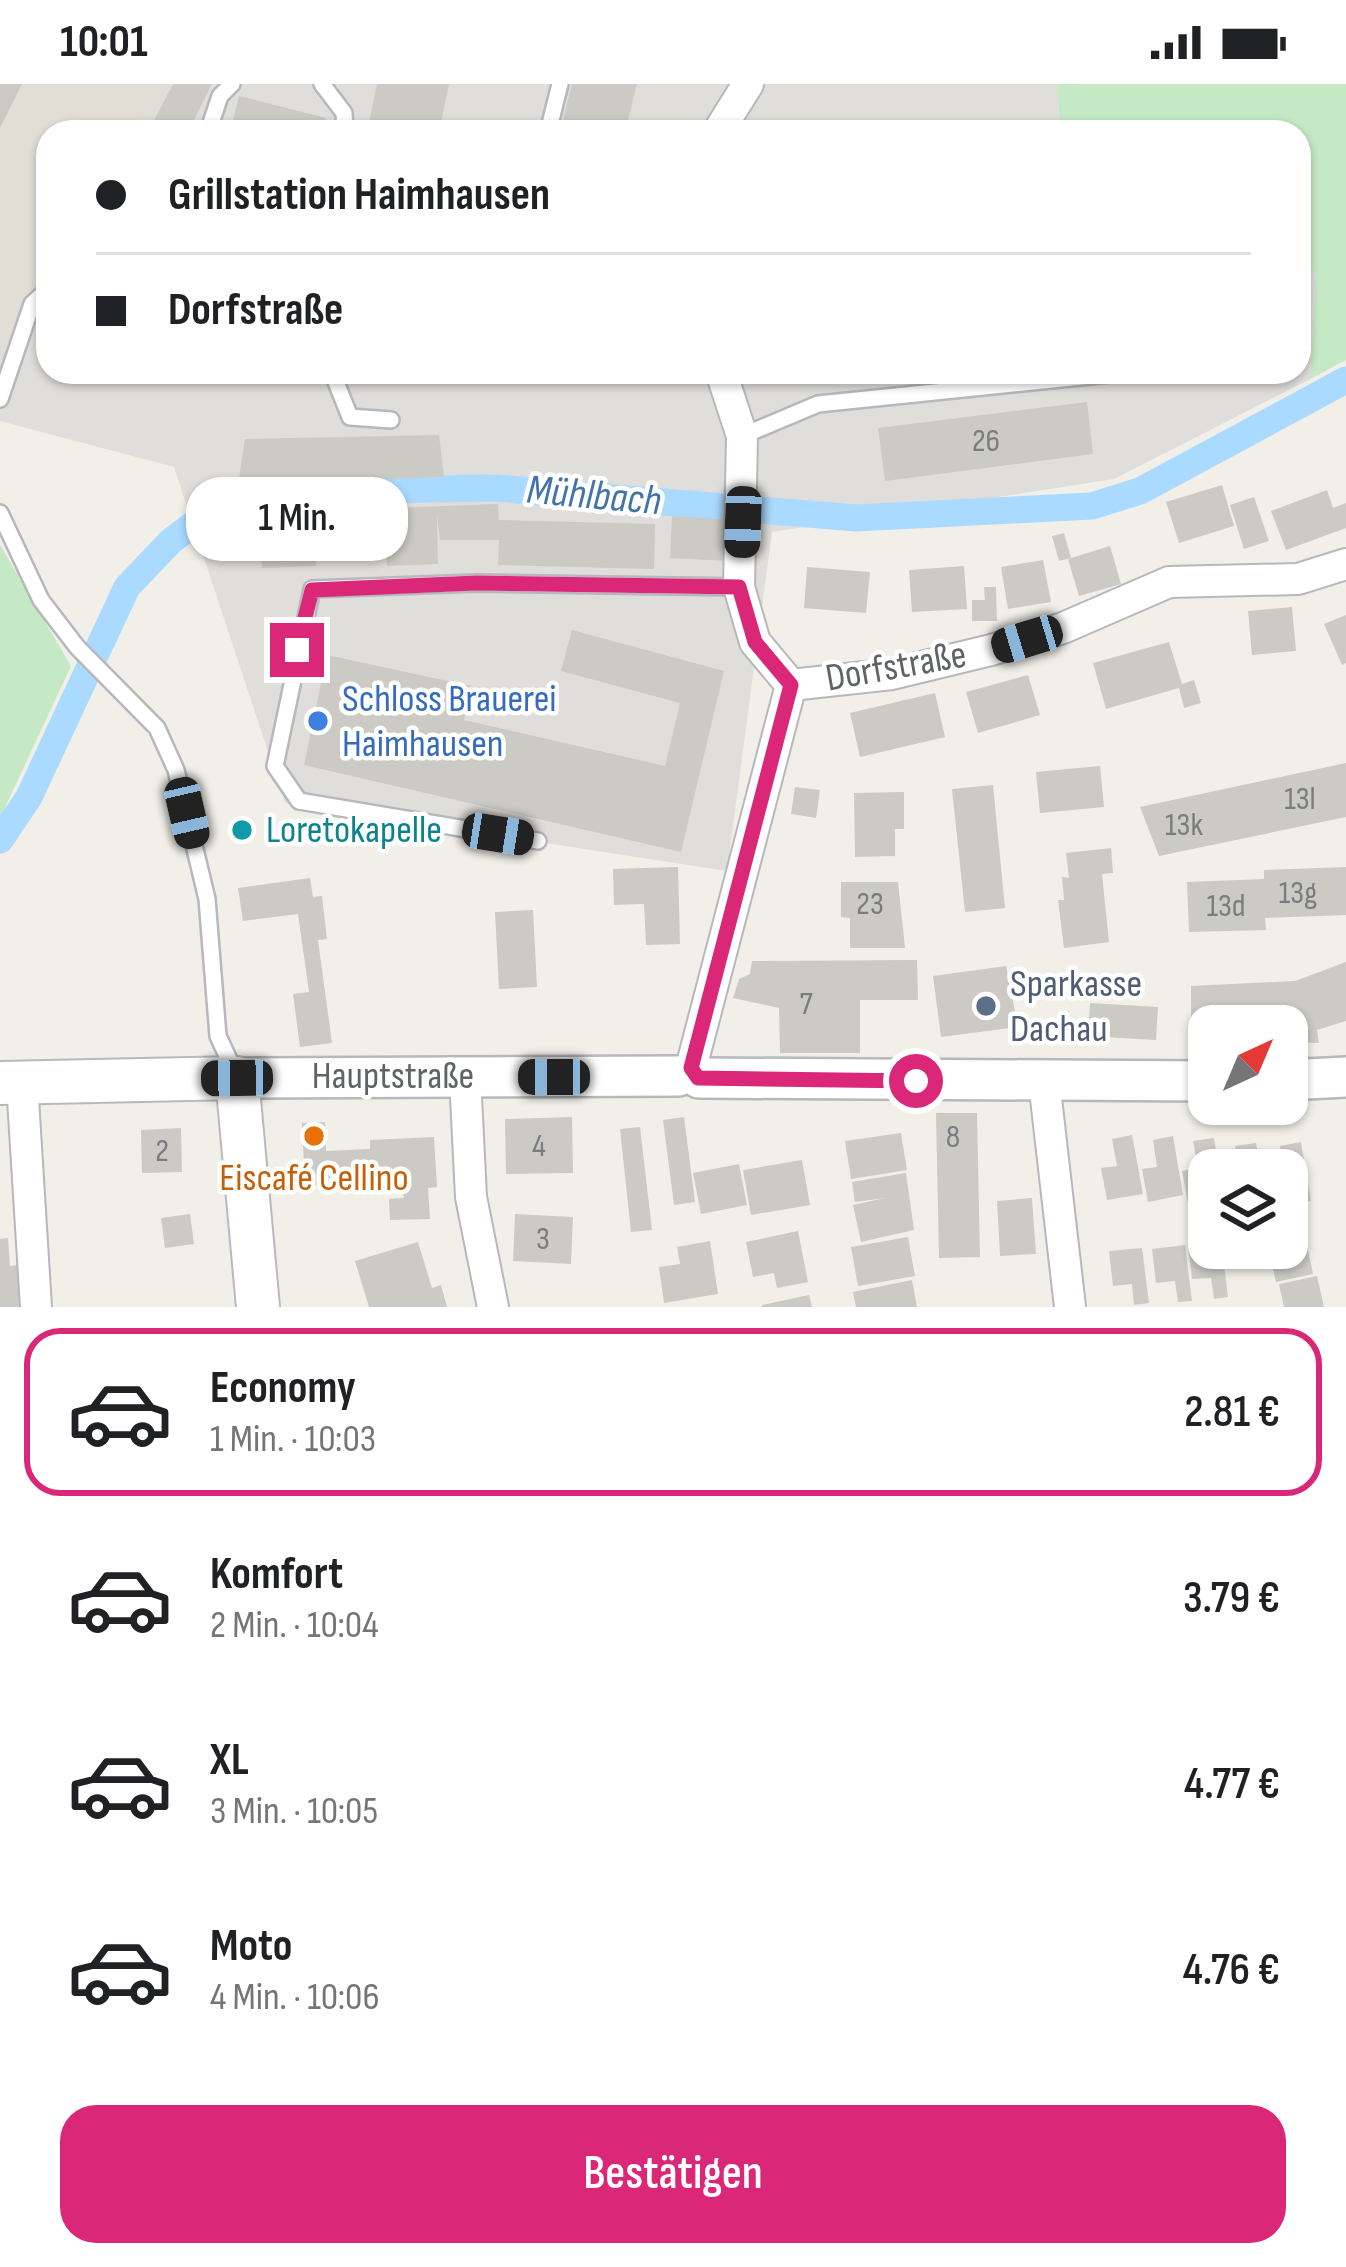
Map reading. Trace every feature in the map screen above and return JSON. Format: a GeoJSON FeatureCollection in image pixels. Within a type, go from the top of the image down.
{"type":"FeatureCollection","features":[{"type":"Feature","properties":{"kind":"main road"},"geometry":{"type":"LineString","coordinates":[[11,1083],[237,1078],[258,1307]]}},
{"type":"Feature","properties":{"kind":"street"},"geometry":{"type":"LineString","coordinates":[[726,120],[748,84]]}},
{"type":"Feature","properties":{"kind":"street","name":"Dorfstraße"},"geometry":{"type":"LineString","coordinates":[[725,384],[742,436],[740,573],[755,642],[791,685]]}},
{"type":"Feature","properties":{"kind":"street","name":"Dorfstraße"},"geometry":{"type":"LineString","coordinates":[[791,685],[892,674],[991,650],[1063,628],[1169,582],[1298,579],[1346,564]]}},
{"type":"Feature","properties":{"kind":"street","name":"Dorfstraße"},"geometry":{"type":"LineString","coordinates":[[689,1074],[791,685]]}},
{"type":"Feature","properties":{"kind":"street","name":"Hauptstraße"},"geometry":{"type":"LineString","coordinates":[[237,1078],[689,1074],[1188,1081]]}},
{"type":"Feature","properties":{"kind":"street"},"geometry":{"type":"LineString","coordinates":[[465,1076],[471,1197],[493,1307]]}},
{"type":"Feature","properties":{"kind":"street"},"geometry":{"type":"LineString","coordinates":[[1308,1079],[1346,1077]]}},
{"type":"Feature","properties":{"kind":"street"},"geometry":{"type":"LineString","coordinates":[[1044,1081],[1070,1307]]}},
{"type":"Feature","properties":{"kind":"street"},"geometry":{"type":"LineString","coordinates":[[11,1083],[36,1307]]}},
{"type":"Feature","properties":{"kind":"lane"},"geometry":{"type":"LineString","coordinates":[[212,120],[220,96],[232,84]]}},
{"type":"Feature","properties":{"kind":"lane"},"geometry":{"type":"LineString","coordinates":[[322,84],[344,120]]}},
{"type":"Feature","properties":{"kind":"lane"},"geometry":{"type":"LineString","coordinates":[[551,120],[560,84]]}},
{"type":"Feature","properties":{"kind":"lane"},"geometry":{"type":"LineString","coordinates":[[0,399],[36,300]]}},
{"type":"Feature","properties":{"kind":"lane"},"geometry":{"type":"LineString","coordinates":[[337,384],[350,417],[392,420]]}},
{"type":"Feature","properties":{"kind":"lane"},"geometry":{"type":"LineString","coordinates":[[742,436],[818,404],[1013,384]]}},
{"type":"Feature","properties":{"kind":"lane"},"geometry":{"type":"LineString","coordinates":[[0,513],[41,600],[77,646],[157,728],[176,770],[207,899],[218,1036],[237,1078]]}},
{"type":"Feature","properties":{"kind":"lane"},"geometry":{"type":"LineString","coordinates":[[538,841],[299,801],[275,766],[312,590],[740,573]]}},
{"type":"Feature","properties":{"kind":"shaded area"},"geometry":{"type":"Polygon","coordinates":[[[0,84],[162,84],[143,120],[36,120],[36,287],[25,301],[0,368],[0,84]]]}},
{"type":"Feature","properties":{"kind":"shaded area"},"geometry":{"type":"Polygon","coordinates":[[[162,84],[1057,84],[1059,120],[143,120],[162,84]]]}},
{"type":"Feature","properties":{"kind":"shaded area"},"geometry":{"type":"Polygon","coordinates":[[[1311,270],[1316,271],[1311,361],[1311,270]]]}},
{"type":"Feature","properties":{"kind":"shaded area"},"geometry":{"type":"Polygon","coordinates":[[[36,287],[36,384],[1300,384],[1114,479],[772,532],[727,871],[285,803],[174,467],[0,421],[0,368],[25,301],[36,287]]]}},
{"type":"Feature","properties":{"kind":"green space"},"geometry":{"type":"Polygon","coordinates":[[[1057,84],[1346,84],[1346,360],[1311,378],[1316,272],[1311,270],[1311,120],[1059,120],[1057,84]]]}},
{"type":"Feature","properties":{"kind":"green space"},"geometry":{"type":"Polygon","coordinates":[[[0,545],[71,666],[0,818],[0,545]]]}},
{"type":"Feature","properties":{"kind":"building"},"geometry":{"type":"Polygon","coordinates":[[[0,84],[22,84],[0,128],[0,84]]]}},
{"type":"Feature","properties":{"kind":"building"},"geometry":{"type":"Polygon","coordinates":[[[173,84],[212,84],[194,120],[154,120],[173,84]]]}},
{"type":"Feature","properties":{"kind":"building"},"geometry":{"type":"Polygon","coordinates":[[[377,84],[449,84],[442,120],[370,120],[377,84]]]}},
{"type":"Feature","properties":{"kind":"building"},"geometry":{"type":"Polygon","coordinates":[[[572,84],[637,84],[628,120],[563,120],[572,84]]]}},
{"type":"Feature","properties":{"kind":"building"},"geometry":{"type":"Polygon","coordinates":[[[239,96],[326,118],[326,120],[233,120],[239,96]]]}},
{"type":"Feature","properties":{"kind":"building"},"geometry":{"type":"Polygon","coordinates":[[[1087,402],[1093,454],[885,481],[878,428],[1087,402]]]}},
{"type":"Feature","properties":{"kind":"building"},"geometry":{"type":"Polygon","coordinates":[[[439,435],[444,477],[238,484],[245,439],[439,435]]]}},
{"type":"Feature","properties":{"kind":"building"},"geometry":{"type":"Polygon","coordinates":[[[1222,485],[1234,526],[1179,543],[1166,502],[1222,485]]]}},
{"type":"Feature","properties":{"kind":"building"},"geometry":{"type":"Polygon","coordinates":[[[1327,490],[1333,508],[1346,503],[1346,528],[1286,550],[1271,511],[1327,490]]]}},
{"type":"Feature","properties":{"kind":"building"},"geometry":{"type":"Polygon","coordinates":[[[1254,497],[1269,541],[1244,549],[1230,505],[1254,497]]]}},
{"type":"Feature","properties":{"kind":"building"},"geometry":{"type":"Polygon","coordinates":[[[498,504],[499,520],[655,524],[654,569],[498,565],[499,540],[440,540],[437,514],[438,564],[387,566],[386,540],[315,542],[316,566],[262,568],[260,513],[498,504]]]}},
{"type":"Feature","properties":{"kind":"building"},"geometry":{"type":"Polygon","coordinates":[[[672,516],[733,520],[731,561],[670,558],[672,516]]]}},
{"type":"Feature","properties":{"kind":"building"},"geometry":{"type":"Polygon","coordinates":[[[1064,533],[1071,558],[1059,561],[1052,536],[1064,533]]]}},
{"type":"Feature","properties":{"kind":"building"},"geometry":{"type":"Polygon","coordinates":[[[1110,546],[1121,584],[1079,596],[1068,559],[1110,546]]]}},
{"type":"Feature","properties":{"kind":"building"},"geometry":{"type":"Polygon","coordinates":[[[1043,560],[1051,602],[1008,609],[1001,567],[1043,560]]]}},
{"type":"Feature","properties":{"kind":"building"},"geometry":{"type":"Polygon","coordinates":[[[964,566],[967,609],[912,612],[909,570],[964,566]]]}},
{"type":"Feature","properties":{"kind":"building"},"geometry":{"type":"Polygon","coordinates":[[[807,567],[870,572],[866,613],[804,608],[807,567]]]}},
{"type":"Feature","properties":{"kind":"building"},"geometry":{"type":"Polygon","coordinates":[[[984,587],[996,587],[997,621],[972,621],[972,600],[985,600],[984,587]]]}},
{"type":"Feature","properties":{"kind":"building"},"geometry":{"type":"Polygon","coordinates":[[[1292,607],[1296,651],[1252,655],[1248,611],[1292,607]]]}},
{"type":"Feature","properties":{"kind":"building"},"geometry":{"type":"Polygon","coordinates":[[[1346,615],[1346,663],[1342,665],[1324,624],[1346,615]]]}},
{"type":"Feature","properties":{"kind":"building"},"geometry":{"type":"Polygon","coordinates":[[[572,630],[724,671],[681,852],[304,765],[327,655],[471,686],[464,720],[665,766],[680,703],[561,671],[572,630]]]}},
{"type":"Feature","properties":{"kind":"building"},"geometry":{"type":"Polygon","coordinates":[[[1169,642],[1182,684],[1194,680],[1201,703],[1184,708],[1179,688],[1106,709],[1093,663],[1169,642]]]}},
{"type":"Feature","properties":{"kind":"building"},"geometry":{"type":"Polygon","coordinates":[[[1028,675],[1040,715],[978,733],[966,692],[1028,675]]]}},
{"type":"Feature","properties":{"kind":"building"},"geometry":{"type":"Polygon","coordinates":[[[935,693],[945,737],[860,757],[850,713],[935,693]]]}},
{"type":"Feature","properties":{"kind":"building"},"geometry":{"type":"Polygon","coordinates":[[[1346,763],[1346,817],[1159,856],[1140,807],[1346,763]]]}},
{"type":"Feature","properties":{"kind":"building"},"geometry":{"type":"Polygon","coordinates":[[[1100,766],[1104,807],[1040,813],[1036,772],[1100,766]]]}},
{"type":"Feature","properties":{"kind":"building"},"geometry":{"type":"Polygon","coordinates":[[[993,785],[1005,908],[965,912],[952,789],[993,785]]]}},
{"type":"Feature","properties":{"kind":"building"},"geometry":{"type":"Polygon","coordinates":[[[795,787],[820,790],[816,818],[791,814],[795,787]]]}},
{"type":"Feature","properties":{"kind":"building"},"geometry":{"type":"Polygon","coordinates":[[[904,792],[904,829],[895,829],[895,856],[855,857],[854,793],[904,792]]]}},
{"type":"Feature","properties":{"kind":"building","name":"Loretokapelle"},"geometry":{"type":"Polygon","coordinates":[[[241,817],[254,830],[241,843],[228,830],[241,817]]]}},
{"type":"Feature","properties":{"kind":"building"},"geometry":{"type":"Polygon","coordinates":[[[1111,848],[1113,873],[1102,874],[1109,942],[1064,948],[1058,900],[1064,900],[1062,877],[1069,878],[1066,853],[1111,848]]]}},
{"type":"Feature","properties":{"kind":"building"},"geometry":{"type":"Polygon","coordinates":[[[678,867],[680,944],[646,945],[644,904],[614,905],[613,869],[678,867]]]}},
{"type":"Feature","properties":{"kind":"building"},"geometry":{"type":"Polygon","coordinates":[[[1346,867],[1346,915],[1265,918],[1266,930],[1189,932],[1187,882],[1264,879],[1264,870],[1346,867]]]}},
{"type":"Feature","properties":{"kind":"building"},"geometry":{"type":"Polygon","coordinates":[[[310,878],[313,897],[322,896],[327,939],[318,940],[332,1043],[300,1047],[293,994],[309,992],[298,914],[243,921],[238,888],[310,878]]]}},
{"type":"Feature","properties":{"kind":"building"},"geometry":{"type":"Polygon","coordinates":[[[841,882],[898,882],[905,948],[850,948],[850,918],[841,917],[841,882]]]}},
{"type":"Feature","properties":{"kind":"building"},"geometry":{"type":"Polygon","coordinates":[[[533,910],[537,987],[499,989],[495,912],[533,910]]]}},
{"type":"Feature","properties":{"kind":"building"},"geometry":{"type":"Polygon","coordinates":[[[917,960],[918,1000],[860,1000],[860,1053],[780,1053],[779,1008],[733,998],[739,979],[750,974],[752,961],[917,960]]]}},
{"type":"Feature","properties":{"kind":"building"},"geometry":{"type":"Polygon","coordinates":[[[1346,962],[1346,1021],[1317,1030],[1319,1043],[1308,1043],[1308,1005],[1191,1005],[1191,986],[1295,981],[1346,962]]]}},
{"type":"Feature","properties":{"kind":"building"},"geometry":{"type":"Polygon","coordinates":[[[1006,966],[1018,1027],[941,1037],[933,976],[1006,966]]]}},
{"type":"Feature","properties":{"kind":"building"},"geometry":{"type":"Polygon","coordinates":[[[1090,1003],[1158,1007],[1156,1040],[1088,1036],[1090,1003]]]}},
{"type":"Feature","properties":{"kind":"building"},"geometry":{"type":"Polygon","coordinates":[[[936,1113],[977,1113],[980,1257],[939,1258],[936,1113]]]}},
{"type":"Feature","properties":{"kind":"building"},"geometry":{"type":"Polygon","coordinates":[[[572,1117],[573,1173],[506,1174],[505,1119],[572,1117]]]}},
{"type":"Feature","properties":{"kind":"building"},"geometry":{"type":"Polygon","coordinates":[[[684,1117],[695,1202],[674,1205],[663,1120],[684,1117]]]}},
{"type":"Feature","properties":{"kind":"building"},"geometry":{"type":"Polygon","coordinates":[[[325,1122],[326,1151],[370,1149],[370,1140],[434,1137],[437,1187],[428,1188],[430,1219],[390,1220],[389,1199],[404,1198],[403,1189],[372,1190],[372,1183],[305,1186],[302,1123],[325,1122]]]}},
{"type":"Feature","properties":{"kind":"building"},"geometry":{"type":"Polygon","coordinates":[[[640,1127],[652,1230],[631,1232],[620,1129],[640,1127]]]}},
{"type":"Feature","properties":{"kind":"building"},"geometry":{"type":"Polygon","coordinates":[[[181,1128],[182,1172],[142,1173],[141,1130],[181,1128]]]}},
{"type":"Feature","properties":{"kind":"building"},"geometry":{"type":"Polygon","coordinates":[[[901,1133],[907,1170],[851,1179],[845,1141],[901,1133]]]}},
{"type":"Feature","properties":{"kind":"building"},"geometry":{"type":"Polygon","coordinates":[[[1132,1135],[1143,1194],[1107,1200],[1101,1168],[1117,1166],[1112,1139],[1132,1135]]]}},
{"type":"Feature","properties":{"kind":"building"},"geometry":{"type":"Polygon","coordinates":[[[1173,1136],[1183,1195],[1148,1202],[1142,1169],[1157,1167],[1153,1140],[1173,1136]]]}},
{"type":"Feature","properties":{"kind":"building"},"geometry":{"type":"Polygon","coordinates":[[[1214,1138],[1216,1149],[1194,1149],[1193,1141],[1214,1138]]]}},
{"type":"Feature","properties":{"kind":"building"},"geometry":{"type":"Polygon","coordinates":[[[1301,1142],[1302,1149],[1280,1149],[1301,1142]]]}},
{"type":"Feature","properties":{"kind":"building"},"geometry":{"type":"Polygon","coordinates":[[[1256,1143],[1257,1149],[1236,1149],[1256,1143]]]}},
{"type":"Feature","properties":{"kind":"building"},"geometry":{"type":"Polygon","coordinates":[[[802,1160],[810,1205],[751,1215],[743,1170],[802,1160]]]}},
{"type":"Feature","properties":{"kind":"building"},"geometry":{"type":"Polygon","coordinates":[[[739,1164],[747,1205],[701,1214],[693,1173],[739,1164]]]}},
{"type":"Feature","properties":{"kind":"building"},"geometry":{"type":"Polygon","coordinates":[[[1188,1170],[1188,1203],[1182,1171],[1188,1170]]]}},
{"type":"Feature","properties":{"kind":"building"},"geometry":{"type":"Polygon","coordinates":[[[906,1173],[914,1230],[861,1242],[853,1205],[885,1198],[855,1202],[852,1182],[906,1173]]]}},
{"type":"Feature","properties":{"kind":"building"},"geometry":{"type":"Polygon","coordinates":[[[1032,1198],[1036,1254],[1000,1256],[997,1201],[1032,1198]]]}},
{"type":"Feature","properties":{"kind":"building"},"geometry":{"type":"Polygon","coordinates":[[[190,1214],[194,1244],[165,1248],[161,1218],[190,1214]]]}},
{"type":"Feature","properties":{"kind":"building"},"geometry":{"type":"Polygon","coordinates":[[[515,1214],[573,1217],[571,1264],[513,1261],[515,1214]]]}},
{"type":"Feature","properties":{"kind":"building"},"geometry":{"type":"Polygon","coordinates":[[[798,1231],[808,1282],[777,1288],[774,1273],[753,1277],[746,1242],[798,1231]]]}},
{"type":"Feature","properties":{"kind":"building"},"geometry":{"type":"Polygon","coordinates":[[[908,1237],[915,1276],[858,1286],[851,1247],[908,1237]]]}},
{"type":"Feature","properties":{"kind":"building"},"geometry":{"type":"Polygon","coordinates":[[[8,1238],[10,1266],[17,1265],[20,1307],[0,1307],[0,1239],[8,1238]]]}},
{"type":"Feature","properties":{"kind":"building"},"geometry":{"type":"Polygon","coordinates":[[[710,1241],[718,1294],[664,1303],[659,1267],[680,1264],[677,1247],[710,1241]]]}},
{"type":"Feature","properties":{"kind":"building"},"geometry":{"type":"Polygon","coordinates":[[[418,1242],[432,1288],[441,1285],[447,1307],[369,1307],[355,1261],[418,1242]]]}},
{"type":"Feature","properties":{"kind":"building"},"geometry":{"type":"Polygon","coordinates":[[[1185,1245],[1192,1301],[1178,1302],[1175,1281],[1156,1283],[1152,1249],[1185,1245]]]}},
{"type":"Feature","properties":{"kind":"building"},"geometry":{"type":"Polygon","coordinates":[[[1142,1248],[1149,1303],[1134,1305],[1132,1284],[1113,1286],[1109,1251],[1142,1248]]]}},
{"type":"Feature","properties":{"kind":"building"},"geometry":{"type":"Polygon","coordinates":[[[1308,1250],[1313,1274],[1276,1282],[1273,1269],[1308,1269],[1308,1250]]]}},
{"type":"Feature","properties":{"kind":"building"},"geometry":{"type":"Polygon","coordinates":[[[1191,1269],[1225,1269],[1228,1297],[1214,1299],[1211,1278],[1192,1279],[1191,1269]]]}},
{"type":"Feature","properties":{"kind":"building"},"geometry":{"type":"Polygon","coordinates":[[[1317,1276],[1324,1307],[1284,1307],[1279,1284],[1317,1276]]]}},
{"type":"Feature","properties":{"kind":"building"},"geometry":{"type":"Polygon","coordinates":[[[912,1280],[917,1307],[856,1307],[853,1292],[912,1280]]]}},
{"type":"Feature","properties":{"kind":"building"},"geometry":{"type":"Polygon","coordinates":[[[809,1295],[812,1307],[762,1307],[762,1305],[809,1295]]]}},
{"type":"Feature","properties":{"kind":"waterway","name":"Mühlbach"},"geometry":{"type":"LineString","coordinates":[[0,840],[29,797],[127,587],[171,541],[222,503],[316,491],[495,488],[856,518],[1092,506],[1140,491],[1346,380]]}},
{"type":"Feature","properties":{"kind":"place","name":"Schloss Brauerei Haimhausen"},"geometry":{"type":"Point","coordinates":[318,721]}},
{"type":"Feature","properties":{"kind":"place","name":"Loretokapelle"},"geometry":{"type":"Point","coordinates":[242,830]}},
{"type":"Feature","properties":{"kind":"place","name":"Sparkasse Dachau"},"geometry":{"type":"Point","coordinates":[986,1006]}},
{"type":"Feature","properties":{"kind":"place","name":"Eiscafé Cellino"},"geometry":{"type":"Point","coordinates":[314,1136]}},
{"type":"Feature","properties":{"kind":"route"},"geometry":{"type":"LineString","coordinates":[[297,650],[312,590],[476,583],[739,587],[755,642],[791,685],[691,1068],[698,1078],[744,1081],[916,1081]]}}]}
